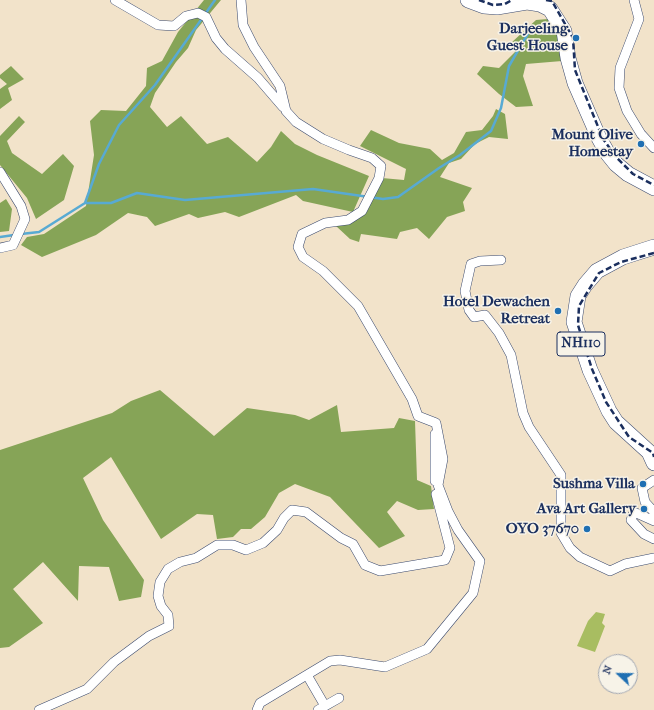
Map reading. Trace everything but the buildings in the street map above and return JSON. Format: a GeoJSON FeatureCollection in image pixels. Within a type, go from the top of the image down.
{"type":"FeatureCollection","features":[{"type":"Feature","properties":{"kind":"highway"},"geometry":{"type":"LineString","coordinates":[[468,0],[484,6],[497,7],[527,2],[540,4],[550,9],[564,31],[575,83],[599,138],[608,154],[616,164],[628,174],[654,188]]}},
{"type":"Feature","properties":{"kind":"highway","name":"NH110"},"geometry":{"type":"LineString","coordinates":[[654,247],[623,257],[597,271],[585,284],[578,296],[574,322],[590,370],[609,411],[616,422],[649,452],[654,463]]}},
{"type":"Feature","properties":{"kind":"street"},"geometry":{"type":"LineString","coordinates":[[115,0],[158,25],[174,26],[186,16],[202,15],[220,44],[258,78],[296,122],[323,139],[372,158],[381,166],[379,178],[362,211],[348,220],[325,223],[302,234],[298,247],[303,257],[323,271],[358,306],[412,399],[418,416],[436,422]]}},
{"type":"Feature","properties":{"kind":"street"},"geometry":{"type":"LineString","coordinates":[[241,0],[243,25],[254,46],[280,86],[286,111]]}},
{"type":"Feature","properties":{"kind":"street"},"geometry":{"type":"LineString","coordinates":[[634,0],[639,20],[620,68],[619,88],[628,111],[640,134],[654,148]]}},
{"type":"Feature","properties":{"kind":"street"},"geometry":{"type":"LineString","coordinates":[[0,172],[21,206],[25,220],[13,245],[0,248]]}},
{"type":"Feature","properties":{"kind":"street"},"geometry":{"type":"LineString","coordinates":[[501,260],[480,261],[471,264],[465,291],[467,304],[469,310],[474,316],[485,315],[499,333],[508,349],[516,374],[523,413],[528,427],[561,475],[561,533],[570,548],[580,557],[610,571],[625,564],[654,558]]}},
{"type":"Feature","properties":{"kind":"street"},"geometry":{"type":"LineString","coordinates":[[257,710],[260,703],[330,661],[340,660],[385,667],[427,649],[473,593],[480,561],[458,530],[448,511],[438,485],[444,459],[436,422]]}},
{"type":"Feature","properties":{"kind":"street"},"geometry":{"type":"LineString","coordinates":[[39,710],[87,689],[114,662],[149,636],[169,626],[168,614],[161,606],[158,596],[160,582],[168,569],[180,562],[196,558],[216,545],[233,545],[246,550],[263,543],[277,530],[284,518],[292,510],[306,512],[341,538],[353,544],[365,565],[380,571],[445,560],[450,548],[435,487],[436,422]]}},
{"type":"Feature","properties":{"kind":"street"},"geometry":{"type":"LineString","coordinates":[[654,480],[642,488],[645,502],[654,512]]}},
{"type":"Feature","properties":{"kind":"street"},"geometry":{"type":"LineString","coordinates":[[654,521],[634,512],[631,520],[644,534],[654,539]]}},
{"type":"Feature","properties":{"kind":"street"},"geometry":{"type":"LineString","coordinates":[[307,675],[322,708],[339,698]]}},
{"type":"Feature","properties":{"kind":"green space"},"geometry":{"type":"Polygon","coordinates":[[[204,0],[221,0],[196,30],[188,48],[176,62],[155,93],[150,107],[167,127],[181,116],[207,144],[228,137],[257,162],[271,147],[281,131],[295,144],[317,155],[369,176],[353,212],[303,201],[296,195],[239,217],[225,212],[198,218],[189,214],[155,226],[147,217],[128,213],[96,235],[42,257],[21,245],[27,237],[44,234],[86,206],[94,155],[90,121],[101,110],[126,111],[146,86],[147,68],[162,61],[178,32],[204,0]]]}},
{"type":"Feature","properties":{"kind":"green space"},"geometry":{"type":"Polygon","coordinates":[[[548,19],[561,34],[562,61],[526,64],[523,76],[533,106],[516,107],[477,74],[483,66],[499,68],[515,52],[511,43],[536,20],[548,19]]]}},
{"type":"Feature","properties":{"kind":"green space"},"geometry":{"type":"Polygon","coordinates":[[[11,66],[24,79],[8,88],[12,100],[0,109],[0,89],[7,84],[0,78],[0,75],[11,66]]]}},
{"type":"Feature","properties":{"kind":"green space"},"geometry":{"type":"Polygon","coordinates":[[[496,109],[505,114],[508,139],[489,137],[475,144],[461,159],[449,163],[440,177],[472,188],[463,202],[465,211],[447,217],[429,239],[417,228],[400,232],[397,239],[361,234],[359,242],[350,239],[336,226],[349,223],[382,178],[404,180],[406,169],[360,146],[371,130],[399,143],[430,149],[442,160],[454,153],[466,132],[482,130],[493,116],[496,109]]]}},
{"type":"Feature","properties":{"kind":"green space"},"geometry":{"type":"Polygon","coordinates":[[[19,116],[25,122],[7,141],[12,153],[42,174],[63,154],[74,166],[64,200],[36,219],[27,198],[0,165],[0,136],[19,116]]]}},
{"type":"Feature","properties":{"kind":"green space"},"geometry":{"type":"Polygon","coordinates":[[[6,199],[12,209],[9,231],[0,232],[0,203],[6,199]]]}},
{"type":"Feature","properties":{"kind":"green space"},"geometry":{"type":"Polygon","coordinates":[[[160,390],[214,436],[247,408],[295,415],[309,420],[337,405],[341,432],[394,428],[399,418],[415,421],[417,480],[431,486],[434,509],[418,510],[397,501],[387,512],[405,536],[379,548],[330,497],[295,484],[279,493],[265,517],[251,529],[241,529],[233,537],[217,539],[213,515],[197,514],[161,539],[111,457],[83,478],[103,520],[144,580],[141,597],[119,601],[109,567],[79,566],[78,601],[43,562],[13,589],[43,623],[9,647],[0,648],[0,450],[112,413],[131,401],[160,390]]]}},
{"type":"Feature","properties":{"kind":"green space"},"geometry":{"type":"Polygon","coordinates":[[[596,612],[605,614],[602,623],[605,626],[595,652],[577,646],[588,621],[596,612]]]}},
{"type":"Feature","properties":{"kind":"waterway"},"geometry":{"type":"LineString","coordinates":[[21,234],[39,232],[85,203],[99,164],[119,125],[155,85],[215,0]]}},
{"type":"Feature","properties":{"kind":"waterway"},"geometry":{"type":"LineString","coordinates":[[85,203],[111,203],[137,193],[185,200],[313,189],[383,199],[398,197],[460,155],[491,131],[501,108],[509,66],[530,30]]}},
{"type":"Feature","properties":{"kind":"waterway"},"geometry":{"type":"LineString","coordinates":[[0,237],[14,235]]}},
{"type":"Feature","properties":{"kind":"railway"},"geometry":{"type":"LineString","coordinates":[[479,0],[493,5],[505,4],[512,0]]}},
{"type":"Feature","properties":{"kind":"railway"},"geometry":{"type":"LineString","coordinates":[[546,0],[552,1],[573,38],[575,70],[603,139],[617,158],[633,174],[654,185]]}},
{"type":"Feature","properties":{"kind":"railway"},"geometry":{"type":"LineString","coordinates":[[654,253],[621,262],[599,273],[579,306],[578,325],[592,369],[606,402],[629,437],[653,453],[654,457]]}},
{"type":"Feature","properties":{"kind":"place","name":"Darjeeling Guest House"},"geometry":{"type":"Point","coordinates":[576,38]}},
{"type":"Feature","properties":{"kind":"place","name":"Mount Olive Homestay"},"geometry":{"type":"Point","coordinates":[641,144]}},
{"type":"Feature","properties":{"kind":"place","name":"Hotel Dewachen Retreat"},"geometry":{"type":"Point","coordinates":[558,311]}},
{"type":"Feature","properties":{"kind":"place","name":"Sushma Villa"},"geometry":{"type":"Point","coordinates":[643,484]}},
{"type":"Feature","properties":{"kind":"place","name":"Ava Art Gallery"},"geometry":{"type":"Point","coordinates":[644,509]}},
{"type":"Feature","properties":{"kind":"place","name":"OYO 37670"},"geometry":{"type":"Point","coordinates":[587,529]}}]}
